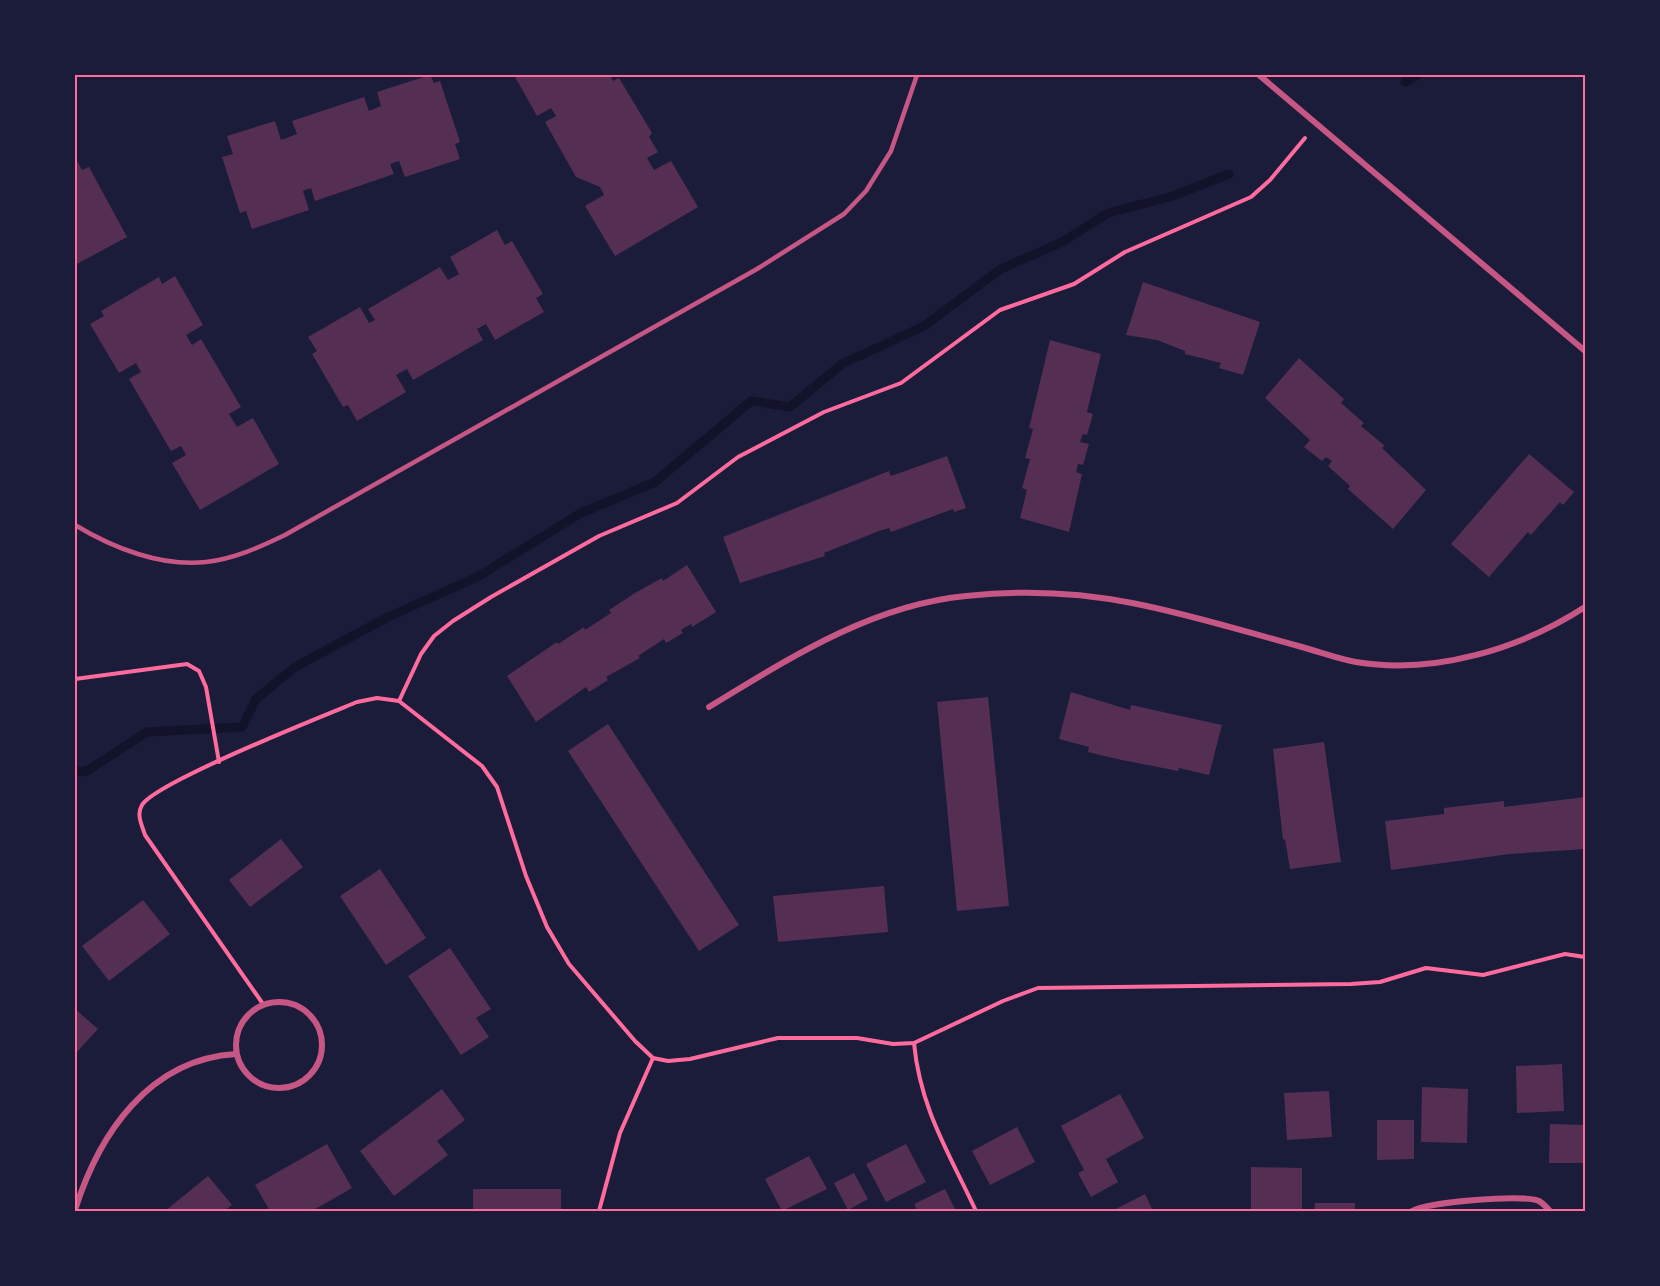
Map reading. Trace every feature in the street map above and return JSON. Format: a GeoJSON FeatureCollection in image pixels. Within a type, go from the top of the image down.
{"type":"FeatureCollection","features":[{"type":"Feature","properties":{"kind":"street"},"geometry":{"type":"LineString","coordinates":[[1258,75],[1585,351]]}},
{"type":"Feature","properties":{"kind":"street"},"geometry":{"type":"LineString","coordinates":[[709,707],[778,665],[844,631],[916,604],[965,596],[1080,594],[1134,603],[1356,662],[1409,663],[1456,659],[1511,645],[1557,625],[1585,607]]}},
{"type":"Feature","properties":{"kind":"street"},"geometry":{"type":"LineString","coordinates":[[277,1001],[293,1004],[305,1010],[318,1025],[323,1043],[321,1059],[313,1074],[297,1086],[279,1089],[256,1083],[243,1071],[236,1054],[236,1035],[249,1013],[263,1004],[277,1001]]}},
{"type":"Feature","properties":{"kind":"street"},"geometry":{"type":"LineString","coordinates":[[75,1210],[86,1176],[105,1139],[141,1095],[177,1068],[214,1055],[236,1054]]}},
{"type":"Feature","properties":{"kind":"street"},"geometry":{"type":"LineString","coordinates":[[1412,1211],[1431,1204],[1521,1198],[1540,1201],[1550,1211]]}},
{"type":"Feature","properties":{"kind":"lane"},"geometry":{"type":"LineString","coordinates":[[75,525],[104,542],[162,560],[173,561],[216,560],[244,554],[285,535],[757,269],[844,214],[866,191],[891,150],[917,75]]}},
{"type":"Feature","properties":{"kind":"path"},"geometry":{"type":"LineString","coordinates":[[399,701],[421,654],[434,636],[453,621],[599,536],[677,503],[738,457],[824,412],[901,383],[1000,310],[1074,284],[1125,252],[1201,216],[1232,207],[1251,197],[1270,180],[1317,124]]}},
{"type":"Feature","properties":{"kind":"path"},"geometry":{"type":"LineString","coordinates":[[75,679],[188,664],[199,671],[207,687],[219,762]]}},
{"type":"Feature","properties":{"kind":"path"},"geometry":{"type":"LineString","coordinates":[[263,1004],[145,836],[139,817],[142,805],[154,793],[219,762],[357,702],[377,698],[399,701],[482,766],[497,787],[526,876],[547,927],[570,964],[635,1041],[653,1058],[668,1061],[690,1059],[778,1038],[857,1038],[893,1044],[914,1043],[1003,1000],[1038,988],[1351,984],[1380,982],[1426,968],[1483,975],[1565,954],[1585,957]]}},
{"type":"Feature","properties":{"kind":"path"},"geometry":{"type":"LineString","coordinates":[[914,1043],[916,1066],[928,1113],[976,1211]]}},
{"type":"Feature","properties":{"kind":"path"},"geometry":{"type":"LineString","coordinates":[[599,1211],[620,1133],[653,1058]]}},
{"type":"Feature","properties":{"kind":"building"},"geometry":{"type":"Polygon","coordinates":[[[430,75],[434,83],[440,81],[460,142],[455,144],[460,159],[405,177],[399,161],[390,164],[394,174],[315,201],[311,188],[303,191],[309,210],[252,229],[246,211],[240,213],[222,157],[233,154],[227,136],[275,121],[281,140],[297,134],[292,121],[364,97],[369,111],[381,106],[377,92],[430,75]]]}},
{"type":"Feature","properties":{"kind":"building"},"geometry":{"type":"Polygon","coordinates":[[[514,75],[615,75],[611,77],[613,81],[619,78],[652,133],[649,137],[658,152],[647,158],[654,170],[671,161],[698,207],[615,256],[585,206],[604,195],[600,187],[576,177],[545,122],[556,116],[551,108],[537,116],[514,75]]]}},
{"type":"Feature","properties":{"kind":"building"},"geometry":{"type":"Polygon","coordinates":[[[75,157],[82,170],[89,167],[127,237],[75,265],[75,157]]]}},
{"type":"Feature","properties":{"kind":"building"},"geometry":{"type":"Polygon","coordinates":[[[497,230],[505,245],[512,241],[543,294],[536,298],[544,312],[495,340],[486,324],[477,329],[483,340],[413,380],[407,369],[396,375],[406,392],[357,421],[348,405],[343,407],[312,354],[317,351],[308,337],[360,307],[369,323],[375,320],[368,309],[440,267],[448,280],[459,274],[450,257],[497,230]]]}},
{"type":"Feature","properties":{"kind":"building"},"geometry":{"type":"Polygon","coordinates":[[[175,276],[203,325],[186,335],[192,345],[201,339],[241,407],[229,414],[237,427],[253,418],[279,464],[200,510],[172,463],[186,455],[181,446],[171,451],[129,379],[141,372],[136,363],[119,373],[90,324],[104,316],[101,311],[159,277],[162,284],[175,276]]]}},
{"type":"Feature","properties":{"kind":"building"},"geometry":{"type":"Polygon","coordinates":[[[1143,282],[1260,322],[1243,375],[1219,368],[1221,363],[1185,354],[1185,351],[1157,340],[1126,335],[1143,282]]]}},
{"type":"Feature","properties":{"kind":"building"},"geometry":{"type":"Polygon","coordinates":[[[1050,340],[1101,354],[1087,412],[1093,414],[1087,435],[1083,434],[1080,442],[1089,444],[1083,465],[1078,464],[1076,472],[1082,474],[1069,532],[1020,518],[1027,490],[1022,488],[1030,459],[1025,458],[1033,429],[1029,428],[1050,340]]]}},
{"type":"Feature","properties":{"kind":"building"},"geometry":{"type":"Polygon","coordinates":[[[1299,358],[1344,399],[1341,403],[1364,423],[1361,426],[1385,446],[1382,448],[1426,490],[1393,529],[1348,489],[1350,486],[1328,466],[1332,461],[1326,457],[1322,461],[1304,447],[1310,440],[1265,398],[1299,358]]]}},
{"type":"Feature","properties":{"kind":"building"},"geometry":{"type":"Polygon","coordinates":[[[1529,454],[1574,492],[1563,505],[1560,502],[1531,535],[1528,532],[1489,577],[1451,544],[1529,454]]]}},
{"type":"Feature","properties":{"kind":"building"},"geometry":{"type":"Polygon","coordinates":[[[947,456],[966,508],[954,512],[953,509],[891,532],[889,528],[879,531],[824,553],[825,556],[740,583],[723,537],[889,471],[891,476],[947,456]]]}},
{"type":"Feature","properties":{"kind":"building"},"geometry":{"type":"Polygon","coordinates":[[[687,565],[716,612],[692,627],[691,624],[681,630],[683,633],[666,643],[664,639],[638,656],[640,658],[606,677],[608,680],[589,692],[586,687],[536,722],[507,676],[557,642],[558,644],[584,627],[585,630],[611,613],[609,610],[635,593],[662,578],[663,581],[687,565]]]}},
{"type":"Feature","properties":{"kind":"building"},"geometry":{"type":"Polygon","coordinates":[[[1071,692],[1130,710],[1131,705],[1222,725],[1209,775],[1117,759],[1088,752],[1089,747],[1059,739],[1071,692]]]}},
{"type":"Feature","properties":{"kind":"building"},"geometry":{"type":"Polygon","coordinates":[[[988,697],[1009,906],[957,911],[937,702],[988,697]]]}},
{"type":"Feature","properties":{"kind":"building"},"geometry":{"type":"Polygon","coordinates":[[[608,724],[739,925],[699,951],[568,751],[608,724]]]}},
{"type":"Feature","properties":{"kind":"building"},"geometry":{"type":"Polygon","coordinates":[[[1324,742],[1341,862],[1290,869],[1285,839],[1283,840],[1273,749],[1324,742]]]}},
{"type":"Feature","properties":{"kind":"building"},"geometry":{"type":"Polygon","coordinates":[[[1585,797],[1585,849],[1510,854],[1391,870],[1385,821],[1444,814],[1444,808],[1504,801],[1504,807],[1585,797]]]}},
{"type":"Feature","properties":{"kind":"building"},"geometry":{"type":"Polygon","coordinates":[[[281,839],[303,867],[250,907],[229,880],[281,839]]]}},
{"type":"Feature","properties":{"kind":"building"},"geometry":{"type":"Polygon","coordinates":[[[380,869],[426,938],[386,965],[340,896],[380,869]]]}},
{"type":"Feature","properties":{"kind":"building"},"geometry":{"type":"Polygon","coordinates":[[[884,886],[888,932],[778,942],[773,896],[884,886]]]}},
{"type":"Feature","properties":{"kind":"building"},"geometry":{"type":"Polygon","coordinates":[[[143,900],[170,934],[109,981],[82,946],[143,900]]]}},
{"type":"Feature","properties":{"kind":"building"},"geometry":{"type":"Polygon","coordinates":[[[450,948],[491,1009],[476,1018],[489,1037],[461,1055],[408,976],[450,948]]]}},
{"type":"Feature","properties":{"kind":"building"},"geometry":{"type":"Polygon","coordinates":[[[75,1009],[98,1029],[75,1054],[75,1009]]]}},
{"type":"Feature","properties":{"kind":"building"},"geometry":{"type":"Polygon","coordinates":[[[1562,1064],[1564,1111],[1517,1113],[1516,1066],[1562,1064]]]}},
{"type":"Feature","properties":{"kind":"building"},"geometry":{"type":"Polygon","coordinates":[[[1422,1087],[1468,1089],[1467,1143],[1421,1142],[1422,1087]]]}},
{"type":"Feature","properties":{"kind":"building"},"geometry":{"type":"Polygon","coordinates":[[[442,1089],[465,1120],[437,1141],[448,1155],[394,1196],[360,1151],[442,1089]]]}},
{"type":"Feature","properties":{"kind":"building"},"geometry":{"type":"Polygon","coordinates":[[[1329,1091],[1332,1137],[1287,1140],[1284,1093],[1329,1091]]]}},
{"type":"Feature","properties":{"kind":"building"},"geometry":{"type":"Polygon","coordinates":[[[1120,1094],[1144,1138],[1106,1159],[1118,1182],[1091,1197],[1078,1173],[1084,1170],[1061,1126],[1120,1094]]]}},
{"type":"Feature","properties":{"kind":"building"},"geometry":{"type":"Polygon","coordinates":[[[1377,1120],[1414,1120],[1414,1159],[1377,1160],[1377,1120]]]}},
{"type":"Feature","properties":{"kind":"building"},"geometry":{"type":"Polygon","coordinates":[[[1550,1124],[1585,1125],[1585,1163],[1549,1163],[1550,1124]]]}},
{"type":"Feature","properties":{"kind":"building"},"geometry":{"type":"Polygon","coordinates":[[[1017,1127],[1035,1162],[990,1185],[972,1151],[1017,1127]]]}},
{"type":"Feature","properties":{"kind":"building"},"geometry":{"type":"Polygon","coordinates":[[[327,1144],[352,1188],[312,1211],[270,1211],[255,1185],[327,1144]]]}},
{"type":"Feature","properties":{"kind":"building"},"geometry":{"type":"Polygon","coordinates":[[[906,1144],[926,1182],[886,1202],[866,1164],[906,1144]]]}},
{"type":"Feature","properties":{"kind":"building"},"geometry":{"type":"Polygon","coordinates":[[[809,1156],[827,1189],[782,1211],[765,1179],[809,1156]]]}},
{"type":"Feature","properties":{"kind":"building"},"geometry":{"type":"Polygon","coordinates":[[[1251,1167],[1302,1168],[1302,1211],[1251,1211],[1251,1167]]]}},
{"type":"Feature","properties":{"kind":"building"},"geometry":{"type":"Polygon","coordinates":[[[854,1173],[868,1199],[848,1210],[834,1183],[854,1173]]]}},
{"type":"Feature","properties":{"kind":"building"},"geometry":{"type":"Polygon","coordinates":[[[208,1176],[232,1205],[224,1211],[165,1211],[208,1176]]]}},
{"type":"Feature","properties":{"kind":"building"},"geometry":{"type":"Polygon","coordinates":[[[473,1189],[561,1189],[561,1211],[473,1211],[473,1189]]]}},
{"type":"Feature","properties":{"kind":"building"},"geometry":{"type":"Polygon","coordinates":[[[945,1189],[956,1211],[918,1211],[914,1204],[945,1189]]]}},
{"type":"Feature","properties":{"kind":"building"},"geometry":{"type":"Polygon","coordinates":[[[1145,1194],[1153,1211],[1112,1211],[1145,1194]]]}},
{"type":"Feature","properties":{"kind":"building"},"geometry":{"type":"Polygon","coordinates":[[[1315,1203],[1355,1203],[1355,1211],[1314,1211],[1315,1203]]]}},
{"type":"Feature","properties":{"kind":"waterway"},"geometry":{"type":"LineString","coordinates":[[1405,82],[1417,75]]}},
{"type":"Feature","properties":{"kind":"waterway"},"geometry":{"type":"LineString","coordinates":[[75,772],[87,771],[147,732],[242,727],[256,699],[295,667],[388,617],[479,576],[579,514],[655,482],[751,401],[790,407],[842,364],[924,326],[1001,269],[1062,242],[1108,213],[1173,196],[1229,174]]}}]}
